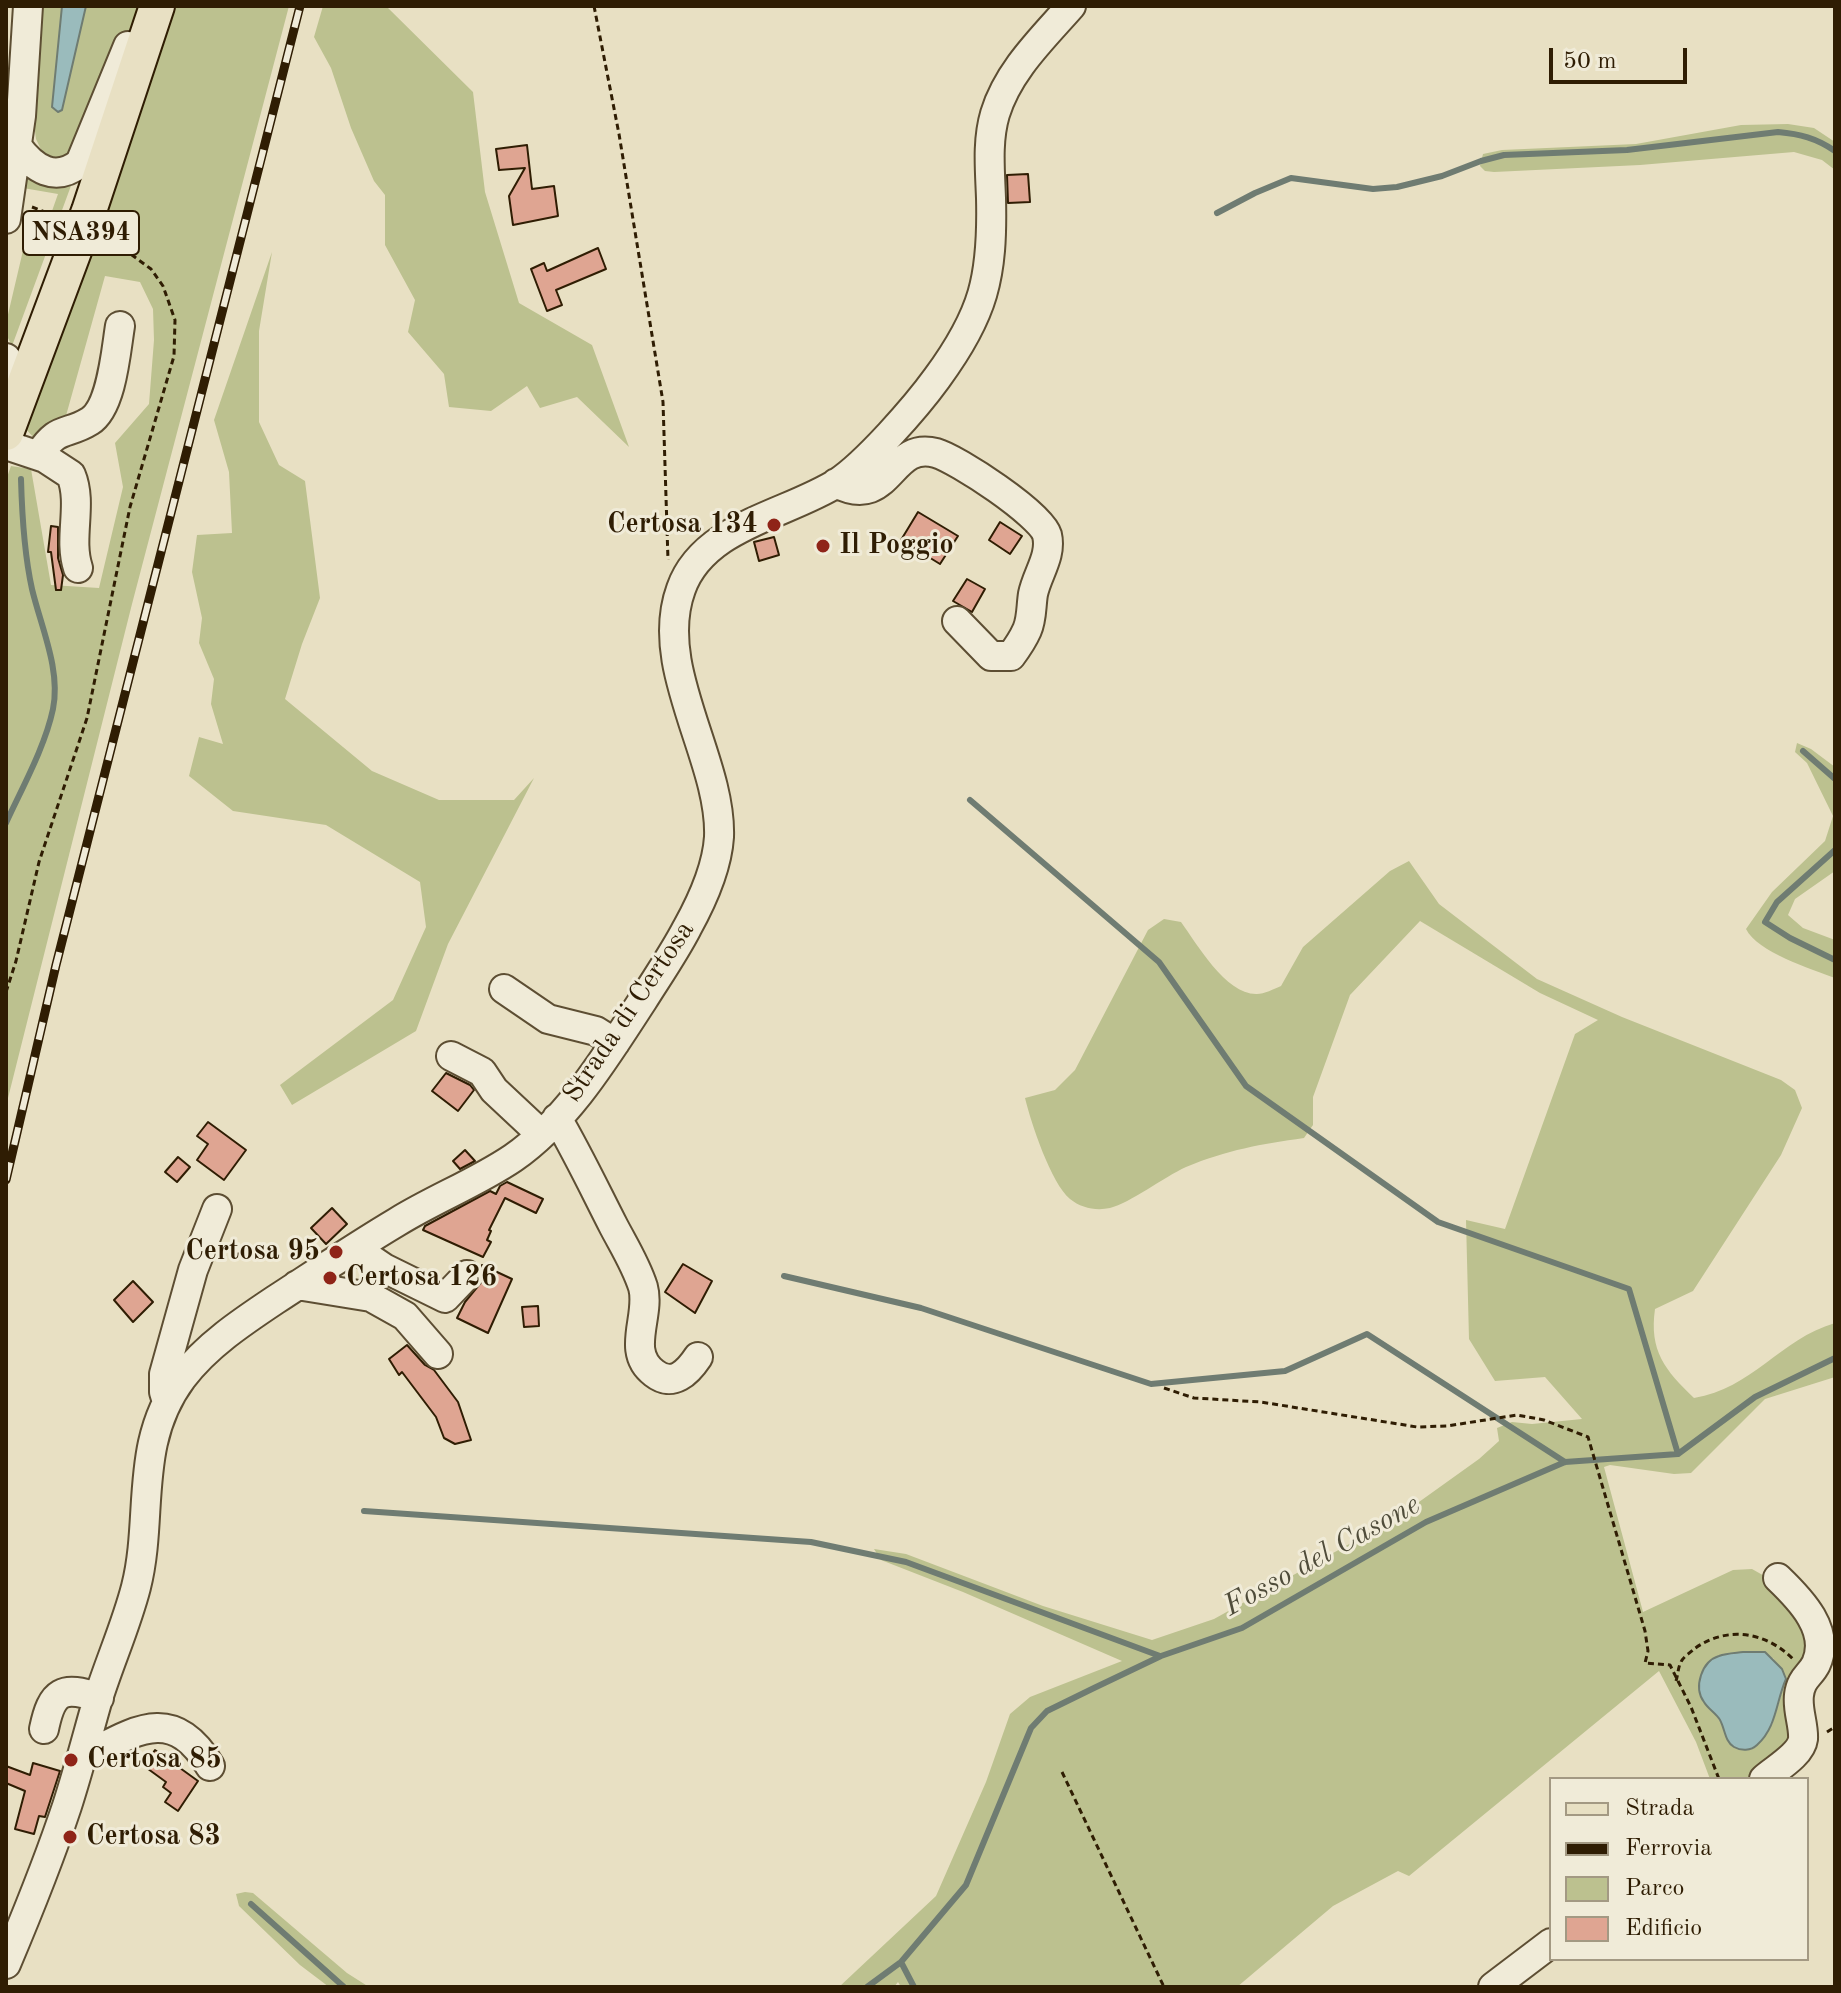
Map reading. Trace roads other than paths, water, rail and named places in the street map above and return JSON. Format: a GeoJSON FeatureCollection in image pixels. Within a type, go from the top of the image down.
{"type":"FeatureCollection","features":[{"type":"Feature","properties":{"kind":"main road","name":"NSA394"},"geometry":{"type":"LineString","coordinates":[[10,373],[79,184],[131,80],[157,6]]}},
{"type":"Feature","properties":{"kind":"main road"},"geometry":{"type":"LineString","coordinates":[[6,433],[10,373]]}},
{"type":"Feature","properties":{"kind":"street"},"geometry":{"type":"LineString","coordinates":[[7,208],[17,146],[28,6]]}},
{"type":"Feature","properties":{"kind":"street"},"geometry":{"type":"LineString","coordinates":[[17,146],[30,162],[45,172],[67,172],[80,163],[136,27],[150,6]]}},
{"type":"Feature","properties":{"kind":"street","name":"Strada di Certosa"},"geometry":{"type":"LineString","coordinates":[[6,1964],[39,1887],[136,1585],[147,1474],[167,1402],[189,1368],[212,1346],[297,1285],[397,1222],[503,1164],[549,1126],[615,1043],[691,922],[709,880],[717,851],[719,829],[714,795],[677,655],[676,609],[683,583],[702,557],[724,539],[836,483],[852,470],[923,396],[972,325],[983,299],[990,258],[990,150],[994,119],[1002,95],[1015,72],[1071,6]]}},
{"type":"Feature","properties":{"kind":"street"},"geometry":{"type":"LineString","coordinates":[[39,455],[55,436],[89,421],[99,412],[112,370],[120,326]]}},
{"type":"Feature","properties":{"kind":"street"},"geometry":{"type":"LineString","coordinates":[[6,445],[39,455],[67,471],[74,481],[73,542],[78,568]]}},
{"type":"Feature","properties":{"kind":"street"},"geometry":{"type":"LineString","coordinates":[[836,483],[848,489],[871,488],[885,480],[897,463],[914,452],[935,452],[953,460],[1030,514],[1046,533],[1047,552],[1033,592],[1029,627],[1020,644],[1011,656],[991,656],[957,621]]}},
{"type":"Feature","properties":{"kind":"street"},"geometry":{"type":"LineString","coordinates":[[504,989],[548,1019],[596,1031],[615,1043]]}},
{"type":"Feature","properties":{"kind":"street"},"geometry":{"type":"LineString","coordinates":[[451,1056],[482,1072],[494,1090],[549,1126],[588,1172],[628,1250],[643,1287],[646,1302],[638,1343],[653,1373],[676,1379],[686,1375],[698,1357]]}},
{"type":"Feature","properties":{"kind":"street"},"geometry":{"type":"LineString","coordinates":[[167,1402],[164,1374],[193,1270],[217,1209]]}},
{"type":"Feature","properties":{"kind":"street"},"geometry":{"type":"LineString","coordinates":[[356,1249],[384,1268],[445,1298],[467,1275]]}},
{"type":"Feature","properties":{"kind":"street"},"geometry":{"type":"LineString","coordinates":[[297,1285],[371,1297],[405,1316],[438,1354]]}},
{"type":"Feature","properties":{"kind":"street"},"geometry":{"type":"LineString","coordinates":[[1766,1777],[1800,1748],[1803,1738],[1799,1694],[1805,1675],[1814,1669],[1821,1650],[1815,1622],[1798,1597],[1778,1578]]}},
{"type":"Feature","properties":{"kind":"street"},"geometry":{"type":"LineString","coordinates":[[44,1729],[49,1707],[57,1696],[72,1690],[99,1698]]}},
{"type":"Feature","properties":{"kind":"street"},"geometry":{"type":"LineString","coordinates":[[82,1758],[123,1736],[156,1726],[186,1737],[210,1766]]}},
{"type":"Feature","properties":{"kind":"street"},"geometry":{"type":"LineString","coordinates":[[1493,1987],[1549,1945]]}},
{"type":"Feature","properties":{"kind":"water"},"geometry":{"type":"Polygon","coordinates":[[[62,6],[86,6],[62,110],[58,112],[52,107],[62,6]]]}},
{"type":"Feature","properties":{"kind":"water"},"geometry":{"type":"Polygon","coordinates":[[[1765,1652],[1782,1669],[1786,1679],[1769,1730],[1757,1745],[1746,1750],[1731,1745],[1720,1720],[1706,1704],[1699,1689],[1701,1675],[1708,1663],[1725,1654],[1765,1652]]]}},
{"type":"Feature","properties":{"kind":"waterway"},"geometry":{"type":"LineString","coordinates":[[1217,213],[1291,178],[1373,189],[1397,187],[1504,155],[1627,150],[1778,132],[1808,137],[1835,151]]}},
{"type":"Feature","properties":{"kind":"waterway"},"geometry":{"type":"LineString","coordinates":[[6,823],[45,738],[55,694],[49,649],[27,562],[21,479]]}},
{"type":"Feature","properties":{"kind":"waterway"},"geometry":{"type":"LineString","coordinates":[[1803,751],[1835,779]]}},
{"type":"Feature","properties":{"kind":"waterway"},"geometry":{"type":"LineString","coordinates":[[970,800],[1159,962],[1246,1086],[1438,1222],[1629,1289],[1678,1454]]}},
{"type":"Feature","properties":{"kind":"waterway"},"geometry":{"type":"LineString","coordinates":[[1835,850],[1777,902],[1765,922],[1835,960]]}},
{"type":"Feature","properties":{"kind":"waterway"},"geometry":{"type":"LineString","coordinates":[[784,1276],[921,1308],[1151,1384],[1285,1371],[1367,1334],[1565,1462]]}},
{"type":"Feature","properties":{"kind":"waterway","name":"Fosso del Casone"},"geometry":{"type":"LineString","coordinates":[[867,1987],[901,1962],[966,1885],[1031,1728],[1047,1711],[1161,1656],[1242,1628],[1426,1522],[1565,1462],[1678,1454],[1755,1397],[1835,1358]]}},
{"type":"Feature","properties":{"kind":"waterway"},"geometry":{"type":"LineString","coordinates":[[364,1511],[811,1542],[906,1562],[1160,1656]]}},
{"type":"Feature","properties":{"kind":"waterway"},"geometry":{"type":"LineString","coordinates":[[251,1904],[344,1987]]}},
{"type":"Feature","properties":{"kind":"waterway"},"geometry":{"type":"LineString","coordinates":[[901,1962],[914,1987]]}},
{"type":"Feature","properties":{"kind":"railway"},"geometry":{"type":"LineString","coordinates":[[6,1180],[56,965],[300,6]]}},
{"type":"Feature","properties":{"kind":"place","name":"Certosa 134"},"geometry":{"type":"Point","coordinates":[774,525]}},
{"type":"Feature","properties":{"kind":"place","name":"Il Poggio"},"geometry":{"type":"Point","coordinates":[823,546]}},
{"type":"Feature","properties":{"kind":"place","name":"Certosa 95"},"geometry":{"type":"Point","coordinates":[336,1252]}},
{"type":"Feature","properties":{"kind":"place","name":"Certosa 126"},"geometry":{"type":"Point","coordinates":[330,1278]}},
{"type":"Feature","properties":{"kind":"place","name":"Certosa 85"},"geometry":{"type":"Point","coordinates":[71,1760]}},
{"type":"Feature","properties":{"kind":"place","name":"Certosa 83"},"geometry":{"type":"Point","coordinates":[70,1837]}}]}
